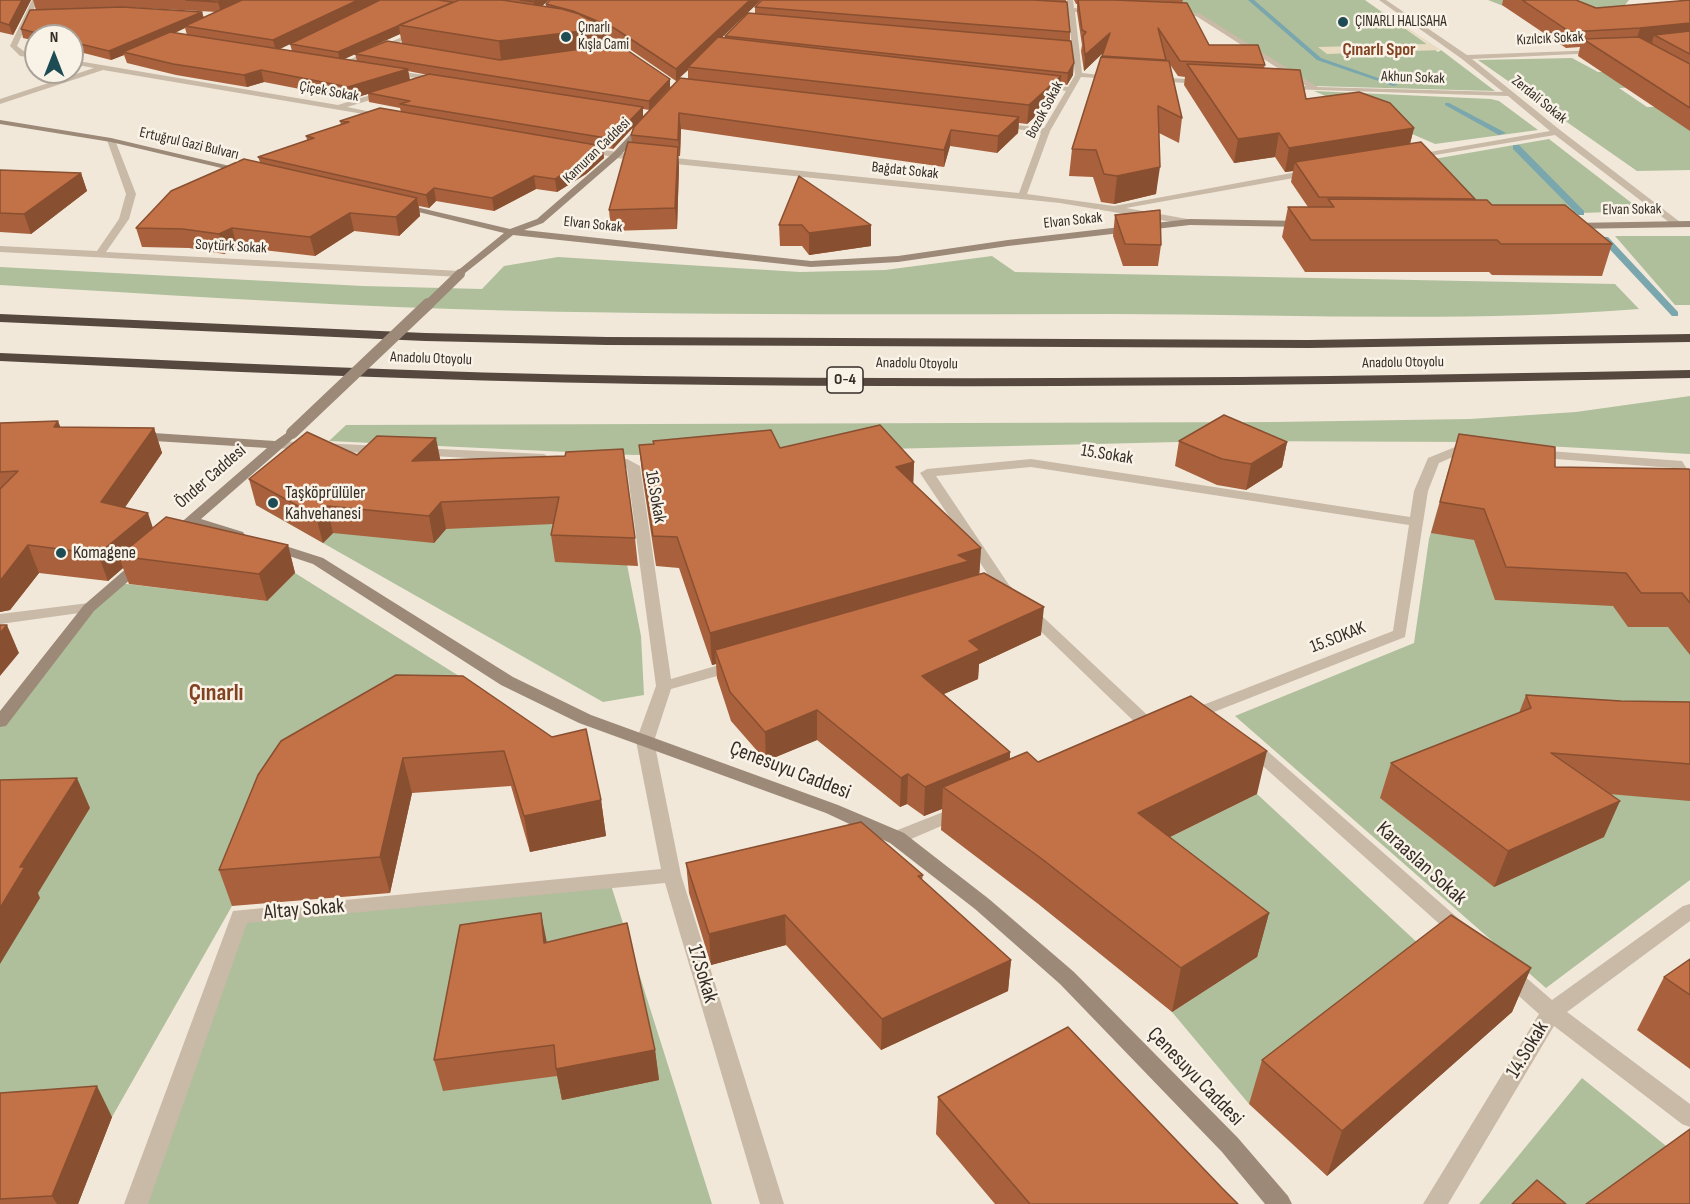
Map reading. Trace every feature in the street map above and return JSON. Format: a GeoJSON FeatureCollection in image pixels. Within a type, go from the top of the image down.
{"type":"FeatureCollection","features":[{"type":"Feature","properties":{"kind":"highway","name":"Anadolu Otoyolu"},"geometry":{"type":"LineString","coordinates":[[0,318],[425,337],[631,341],[1309,345],[1690,338]]}},
{"type":"Feature","properties":{"kind":"highway","name":"Anadolu Otoyolu"},"geometry":{"type":"LineString","coordinates":[[0,357],[415,375],[648,380],[1337,381],[1690,374]]}},
{"type":"Feature","properties":{"kind":"main road","name":"Kamuran Caddesi"},"geometry":{"type":"LineString","coordinates":[[460,274],[511,232],[540,221],[616,155],[654,114]]}},
{"type":"Feature","properties":{"kind":"main road","name":"Ertuğrul Gazi Bulvarı"},"geometry":{"type":"LineString","coordinates":[[0,122],[111,140],[261,174]]}},
{"type":"Feature","properties":{"kind":"main road"},"geometry":{"type":"LineString","coordinates":[[386,203],[511,232]]}},
{"type":"Feature","properties":{"kind":"main road","name":"Elvan Sokak"},"geometry":{"type":"LineString","coordinates":[[511,232],[811,264],[898,260],[1008,243],[1190,222],[1318,224]]}},
{"type":"Feature","properties":{"kind":"main road","name":"Elvan Sokak"},"geometry":{"type":"LineString","coordinates":[[1563,226],[1690,224]]}},
{"type":"Feature","properties":{"kind":"main road","name":"Önder Caddesi"},"geometry":{"type":"LineString","coordinates":[[175,535],[292,433],[460,274]]}},
{"type":"Feature","properties":{"kind":"main road"},"geometry":{"type":"LineString","coordinates":[[127,436],[278,445]]}},
{"type":"Feature","properties":{"kind":"main road","name":"Çenesuyu Caddesi"},"geometry":{"type":"LineString","coordinates":[[190,520],[318,561],[507,681],[585,719],[832,809],[897,838],[982,904],[1067,978],[1230,1145],[1280,1204]]}},
{"type":"Feature","properties":{"kind":"main road"},"geometry":{"type":"LineString","coordinates":[[0,722],[90,608],[151,555]]}},
{"type":"Feature","properties":{"kind":"street"},"geometry":{"type":"LineString","coordinates":[[24,54],[13,46],[35,0]]}},
{"type":"Feature","properties":{"kind":"street","name":"Bozok Sokak"},"geometry":{"type":"LineString","coordinates":[[1022,196],[1046,131],[1079,75],[1078,48],[1070,0]]}},
{"type":"Feature","properties":{"kind":"street","name":"Zerdali Sokak"},"geometry":{"type":"LineString","coordinates":[[1382,0],[1466,57],[1557,132],[1677,224]]}},
{"type":"Feature","properties":{"kind":"street"},"geometry":{"type":"LineString","coordinates":[[1037,8],[1107,11]]}},
{"type":"Feature","properties":{"kind":"street"},"geometry":{"type":"LineString","coordinates":[[1163,13],[1197,14],[1316,89]]}},
{"type":"Feature","properties":{"kind":"street"},"geometry":{"type":"LineString","coordinates":[[28,14],[39,14]]}},
{"type":"Feature","properties":{"kind":"street"},"geometry":{"type":"LineString","coordinates":[[341,64],[428,27]]}},
{"type":"Feature","properties":{"kind":"street"},"geometry":{"type":"LineString","coordinates":[[582,28],[621,48],[640,61]]}},
{"type":"Feature","properties":{"kind":"street"},"geometry":{"type":"LineString","coordinates":[[386,45],[408,49]]}},
{"type":"Feature","properties":{"kind":"street"},"geometry":{"type":"LineString","coordinates":[[610,50],[621,48]]}},
{"type":"Feature","properties":{"kind":"street"},"geometry":{"type":"LineString","coordinates":[[1066,48],[1078,48]]}},
{"type":"Feature","properties":{"kind":"street","name":"Kızılcık Sokak"},"geometry":{"type":"LineString","coordinates":[[1466,57],[1601,50]]}},
{"type":"Feature","properties":{"kind":"street"},"geometry":{"type":"LineString","coordinates":[[0,102],[120,62]]}},
{"type":"Feature","properties":{"kind":"street"},"geometry":{"type":"LineString","coordinates":[[331,63],[364,68]]}},
{"type":"Feature","properties":{"kind":"street","name":"Çiçek Sokak"},"geometry":{"type":"LineString","coordinates":[[84,64],[396,117]]}},
{"type":"Feature","properties":{"kind":"street"},"geometry":{"type":"LineString","coordinates":[[376,70],[445,80]]}},
{"type":"Feature","properties":{"kind":"street"},"geometry":{"type":"LineString","coordinates":[[1079,75],[1126,78]]}},
{"type":"Feature","properties":{"kind":"street"},"geometry":{"type":"LineString","coordinates":[[412,85],[433,78]]}},
{"type":"Feature","properties":{"kind":"street"},"geometry":{"type":"LineString","coordinates":[[1138,78],[1209,82]]}},
{"type":"Feature","properties":{"kind":"street"},"geometry":{"type":"LineString","coordinates":[[1036,86],[1072,90]]}},
{"type":"Feature","properties":{"kind":"street","name":"Akhun Sokak"},"geometry":{"type":"LineString","coordinates":[[1280,87],[1510,94]]}},
{"type":"Feature","properties":{"kind":"street"},"geometry":{"type":"LineString","coordinates":[[338,107],[391,91]]}},
{"type":"Feature","properties":{"kind":"street"},"geometry":{"type":"LineString","coordinates":[[987,124],[1046,131]]}},
{"type":"Feature","properties":{"kind":"street"},"geometry":{"type":"LineString","coordinates":[[1396,159],[1557,132]]}},
{"type":"Feature","properties":{"kind":"street"},"geometry":{"type":"LineString","coordinates":[[99,255],[124,219],[131,194],[111,140]]}},
{"type":"Feature","properties":{"kind":"street"},"geometry":{"type":"LineString","coordinates":[[570,147],[616,155]]}},
{"type":"Feature","properties":{"kind":"street","name":"Bağdat Sokak"},"geometry":{"type":"LineString","coordinates":[[616,155],[1022,196],[1190,222]]}},
{"type":"Feature","properties":{"kind":"street"},"geometry":{"type":"LineString","coordinates":[[1109,208],[1328,170]]}},
{"type":"Feature","properties":{"kind":"street","name":"Soytürk Sokak"},"geometry":{"type":"LineString","coordinates":[[0,249],[460,274]]}},
{"type":"Feature","properties":{"kind":"street"},"geometry":{"type":"LineString","coordinates":[[278,445],[564,459]]}},
{"type":"Feature","properties":{"kind":"street","name":"15.SOKAK"},"geometry":{"type":"LineString","coordinates":[[1147,732],[1400,634],[1421,491],[1433,461],[1460,449],[1493,451]]}},
{"type":"Feature","properties":{"kind":"street"},"geometry":{"type":"LineString","coordinates":[[1515,453],[1677,464],[1690,484]]}},
{"type":"Feature","properties":{"kind":"street","name":"16.Sokak"},"geometry":{"type":"LineString","coordinates":[[587,460],[622,462],[633,466],[664,686],[645,741]]}},
{"type":"Feature","properties":{"kind":"street","name":"15.Sokak"},"geometry":{"type":"LineString","coordinates":[[1147,732],[1004,588],[927,473],[1031,463],[1416,522]]}},
{"type":"Feature","properties":{"kind":"street"},"geometry":{"type":"LineString","coordinates":[[985,594],[1004,588]]}},
{"type":"Feature","properties":{"kind":"street"},"geometry":{"type":"LineString","coordinates":[[0,619],[90,608]]}},
{"type":"Feature","properties":{"kind":"street"},"geometry":{"type":"LineString","coordinates":[[664,686],[747,662]]}},
{"type":"Feature","properties":{"kind":"street","name":"Karaaslan Sokak"},"geometry":{"type":"LineString","coordinates":[[1209,709],[1472,942]]}},
{"type":"Feature","properties":{"kind":"street","name":"17.Sokak"},"geometry":{"type":"LineString","coordinates":[[645,741],[672,875],[772,1204]]}},
{"type":"Feature","properties":{"kind":"street"},"geometry":{"type":"LineString","coordinates":[[897,838],[978,804]]}},
{"type":"Feature","properties":{"kind":"street","name":"Altay Sokak"},"geometry":{"type":"LineString","coordinates":[[136,1204],[240,916],[672,875]]}},
{"type":"Feature","properties":{"kind":"street","name":"14.Sokak"},"geometry":{"type":"LineString","coordinates":[[1435,1204],[1551,1012],[1690,911]]}},
{"type":"Feature","properties":{"kind":"street"},"geometry":{"type":"LineString","coordinates":[[1490,958],[1551,1012],[1690,1117]]}},
{"type":"Feature","properties":{"kind":"green space"},"geometry":{"type":"Polygon","coordinates":[[[1177,0],[1365,0],[1438,52],[1441,50],[1495,91],[1312,86],[1179,4],[1177,0]]]}},
{"type":"Feature","properties":{"kind":"green space"},"geometry":{"type":"Polygon","coordinates":[[[1488,0],[1629,0],[1619,12],[1529,16],[1488,0]]]}},
{"type":"Feature","properties":{"kind":"green space"},"geometry":{"type":"Polygon","coordinates":[[[1572,58],[1598,72],[1651,72],[1675,86],[1619,88],[1647,107],[1690,107],[1690,170],[1637,171],[1478,60],[1572,58]]]}},
{"type":"Feature","properties":{"kind":"green space"},"geometry":{"type":"Polygon","coordinates":[[[1314,91],[1491,99],[1499,101],[1538,130],[1435,144],[1314,91]]]}},
{"type":"Feature","properties":{"kind":"green space"},"geometry":{"type":"Polygon","coordinates":[[[1549,139],[1642,211],[1462,212],[1399,165],[1549,139]]]}},
{"type":"Feature","properties":{"kind":"green space"},"geometry":{"type":"Polygon","coordinates":[[[1615,236],[1690,236],[1690,305],[1675,305],[1615,236]]]}},
{"type":"Feature","properties":{"kind":"green space"},"geometry":{"type":"Polygon","coordinates":[[[992,256],[1015,272],[1615,284],[1639,309],[1441,317],[617,313],[340,304],[0,285],[0,267],[363,286],[482,289],[504,266],[558,257],[800,272],[885,270],[992,256]]]}},
{"type":"Feature","properties":{"kind":"green space"},"geometry":{"type":"Polygon","coordinates":[[[1690,396],[1690,454],[1473,442],[1220,441],[634,455],[329,441],[346,425],[1275,422],[1470,419],[1576,412],[1690,396]]]}},
{"type":"Feature","properties":{"kind":"green space"},"geometry":{"type":"Polygon","coordinates":[[[314,457],[608,467],[641,636],[644,695],[603,702],[256,505],[314,457]]]}},
{"type":"Feature","properties":{"kind":"green space"},"geometry":{"type":"Polygon","coordinates":[[[1450,464],[1673,627],[1690,651],[1690,880],[1546,988],[1235,716],[1414,643],[1429,539],[1450,464]]]}},
{"type":"Feature","properties":{"kind":"green space"},"geometry":{"type":"Polygon","coordinates":[[[295,573],[459,676],[262,831],[232,906],[112,1117],[78,1204],[0,1204],[0,722],[89,608],[119,583],[267,601],[295,573]]]}},
{"type":"Feature","properties":{"kind":"green space"},"geometry":{"type":"Polygon","coordinates":[[[1257,794],[1435,959],[1249,1104],[1172,1012],[1257,957],[1130,857],[1257,794]]]}},
{"type":"Feature","properties":{"kind":"green space"},"geometry":{"type":"Polygon","coordinates":[[[610,882],[712,1204],[136,1204],[240,916],[610,882]]]}},
{"type":"Feature","properties":{"kind":"green space"},"geometry":{"type":"Polygon","coordinates":[[[1582,1078],[1681,1158],[1618,1204],[1479,1204],[1582,1078]]]}},
{"type":"Feature","properties":{"kind":"shaded area"},"geometry":{"type":"Polygon","coordinates":[[[1365,0],[1441,50],[1327,54],[1318,47],[1428,44],[1365,0]]]}},
{"type":"Feature","properties":{"kind":"building"},"geometry":{"type":"Polygon","coordinates":[[[0,0],[22,0],[9,25],[0,22],[0,0]]]}},
{"type":"Feature","properties":{"kind":"building"},"geometry":{"type":"Polygon","coordinates":[[[186,0],[222,0],[218,2],[186,0]]]}},
{"type":"Feature","properties":{"kind":"building"},"geometry":{"type":"Polygon","coordinates":[[[242,0],[358,0],[273,40],[185,26],[242,0]]]}},
{"type":"Feature","properties":{"kind":"building"},"geometry":{"type":"Polygon","coordinates":[[[380,0],[453,2],[338,52],[290,44],[380,0]]]}},
{"type":"Feature","properties":{"kind":"building"},"geometry":{"type":"Polygon","coordinates":[[[459,0],[502,0],[562,9],[579,14],[606,28],[499,41],[399,25],[459,0]]]}},
{"type":"Feature","properties":{"kind":"building"},"geometry":{"type":"Polygon","coordinates":[[[550,0],[750,0],[676,69],[614,28],[573,11],[546,4],[550,0]]]}},
{"type":"Feature","properties":{"kind":"building"},"geometry":{"type":"Polygon","coordinates":[[[762,0],[1067,2],[1070,32],[755,7],[762,0]]]}},
{"type":"Feature","properties":{"kind":"building"},"geometry":{"type":"Polygon","coordinates":[[[1078,0],[1187,3],[1209,45],[1258,45],[1265,65],[1180,61],[1158,28],[1166,60],[1102,56],[1110,33],[1085,55],[1083,36],[1086,32],[1082,30],[1078,0]]]}},
{"type":"Feature","properties":{"kind":"building"},"geometry":{"type":"Polygon","coordinates":[[[1522,0],[1576,0],[1596,8],[1690,0],[1690,23],[1570,32],[1522,0]]]}},
{"type":"Feature","properties":{"kind":"building"},"geometry":{"type":"Polygon","coordinates":[[[122,7],[202,12],[109,51],[84,45],[84,24],[24,24],[24,30],[21,29],[30,10],[122,7]]]}},
{"type":"Feature","properties":{"kind":"building"},"geometry":{"type":"Polygon","coordinates":[[[748,13],[1071,41],[1074,63],[1068,73],[725,36],[748,13]]]}},
{"type":"Feature","properties":{"kind":"building"},"geometry":{"type":"Polygon","coordinates":[[[1690,31],[1690,54],[1654,35],[1690,31]]]}},
{"type":"Feature","properties":{"kind":"building"},"geometry":{"type":"Polygon","coordinates":[[[170,32],[408,69],[348,87],[261,70],[244,75],[173,64],[123,52],[170,32]]]}},
{"type":"Feature","properties":{"kind":"building"},"geometry":{"type":"Polygon","coordinates":[[[718,37],[1061,76],[1029,105],[688,67],[718,37]]]}},
{"type":"Feature","properties":{"kind":"building"},"geometry":{"type":"Polygon","coordinates":[[[1639,37],[1690,64],[1690,108],[1583,39],[1639,37]]]}},
{"type":"Feature","properties":{"kind":"building"},"geometry":{"type":"Polygon","coordinates":[[[387,41],[500,60],[618,44],[670,79],[649,101],[355,54],[387,41]]]}},
{"type":"Feature","properties":{"kind":"building"},"geometry":{"type":"Polygon","coordinates":[[[1101,57],[1169,61],[1182,118],[1158,106],[1160,167],[1117,176],[1104,174],[1096,150],[1072,149],[1101,57]]]}},
{"type":"Feature","properties":{"kind":"building"},"geometry":{"type":"Polygon","coordinates":[[[1187,64],[1300,70],[1306,99],[1359,92],[1390,103],[1414,128],[1289,148],[1279,133],[1238,139],[1187,64]]]}},
{"type":"Feature","properties":{"kind":"building"},"geometry":{"type":"Polygon","coordinates":[[[429,74],[643,107],[612,139],[400,104],[410,101],[368,93],[429,74]]]}},
{"type":"Feature","properties":{"kind":"building"},"geometry":{"type":"Polygon","coordinates":[[[680,78],[1019,117],[998,136],[951,130],[944,150],[679,113],[678,140],[631,135],[634,127],[680,78]]]}},
{"type":"Feature","properties":{"kind":"building"},"geometry":{"type":"Polygon","coordinates":[[[380,108],[602,146],[584,161],[555,179],[534,176],[492,198],[434,188],[426,195],[258,157],[314,138],[306,136],[349,122],[340,121],[380,108]]]}},
{"type":"Feature","properties":{"kind":"building"},"geometry":{"type":"Polygon","coordinates":[[[628,142],[678,147],[675,208],[609,210],[628,142]]]}},
{"type":"Feature","properties":{"kind":"building"},"geometry":{"type":"Polygon","coordinates":[[[1421,142],[1475,199],[1319,197],[1295,162],[1421,142]]]}},
{"type":"Feature","properties":{"kind":"building"},"geometry":{"type":"Polygon","coordinates":[[[244,159],[417,198],[396,217],[350,213],[310,237],[232,228],[219,234],[183,229],[136,228],[171,191],[244,159]]]}},
{"type":"Feature","properties":{"kind":"building"},"geometry":{"type":"Polygon","coordinates":[[[0,170],[81,173],[24,214],[0,213],[0,170]]]}},
{"type":"Feature","properties":{"kind":"building"},"geometry":{"type":"Polygon","coordinates":[[[799,176],[871,225],[809,233],[802,225],[779,225],[799,176]]]}},
{"type":"Feature","properties":{"kind":"building"},"geometry":{"type":"Polygon","coordinates":[[[1328,199],[1487,200],[1492,205],[1565,205],[1612,244],[1501,244],[1497,240],[1311,240],[1288,207],[1334,207],[1328,199]]]}},
{"type":"Feature","properties":{"kind":"building"},"geometry":{"type":"Polygon","coordinates":[[[1160,210],[1161,245],[1125,244],[1115,215],[1160,210]]]}},
{"type":"Feature","properties":{"kind":"building"},"geometry":{"type":"Polygon","coordinates":[[[1224,415],[1287,442],[1251,464],[1222,459],[1179,441],[1224,415]]]}},
{"type":"Feature","properties":{"kind":"building"},"geometry":{"type":"Polygon","coordinates":[[[58,421],[54,427],[154,428],[101,502],[148,513],[98,554],[28,545],[0,581],[0,489],[18,471],[0,472],[0,423],[58,421]]]}},
{"type":"Feature","properties":{"kind":"building"},"geometry":{"type":"Polygon","coordinates":[[[880,425],[914,462],[896,467],[981,548],[958,555],[969,561],[710,633],[677,537],[653,536],[639,445],[654,444],[653,441],[771,430],[780,448],[880,425]]]}},
{"type":"Feature","properties":{"kind":"building"},"geometry":{"type":"Polygon","coordinates":[[[307,432],[357,455],[377,436],[436,438],[412,461],[565,456],[566,452],[623,449],[635,538],[551,535],[559,497],[441,502],[429,516],[327,506],[316,516],[249,479],[307,432]]]}},
{"type":"Feature","properties":{"kind":"building"},"geometry":{"type":"Polygon","coordinates":[[[1459,434],[1555,447],[1555,467],[1689,469],[1690,603],[1682,593],[1641,593],[1626,573],[1506,567],[1484,509],[1440,502],[1459,434]]]}},
{"type":"Feature","properties":{"kind":"building"},"geometry":{"type":"Polygon","coordinates":[[[166,517],[288,545],[259,574],[119,556],[166,517]]]}},
{"type":"Feature","properties":{"kind":"building"},"geometry":{"type":"Polygon","coordinates":[[[984,573],[1044,607],[969,641],[980,650],[922,676],[1010,752],[925,787],[908,774],[901,778],[817,710],[765,732],[730,692],[715,650],[984,573]]]}},
{"type":"Feature","properties":{"kind":"building"},"geometry":{"type":"Polygon","coordinates":[[[0,625],[7,625],[0,633],[0,625]]]}},
{"type":"Feature","properties":{"kind":"building"},"geometry":{"type":"Polygon","coordinates":[[[396,675],[463,676],[552,737],[586,729],[601,800],[524,816],[504,751],[403,758],[380,857],[219,870],[258,775],[281,741],[396,675]]]}},
{"type":"Feature","properties":{"kind":"building"},"geometry":{"type":"Polygon","coordinates":[[[1526,695],[1621,701],[1690,702],[1690,764],[1551,753],[1620,801],[1508,851],[1391,763],[1531,708],[1526,695]]]}},
{"type":"Feature","properties":{"kind":"building"},"geometry":{"type":"Polygon","coordinates":[[[1191,696],[1267,751],[1138,813],[1269,913],[1181,968],[1042,859],[943,787],[1027,752],[1038,762],[1191,696]]]}},
{"type":"Feature","properties":{"kind":"building"},"geometry":{"type":"Polygon","coordinates":[[[77,778],[20,867],[25,867],[0,908],[0,780],[77,778]]]}},
{"type":"Feature","properties":{"kind":"building"},"geometry":{"type":"Polygon","coordinates":[[[861,822],[923,875],[918,876],[1011,960],[882,1019],[785,915],[709,934],[686,863],[861,822]]]}},
{"type":"Feature","properties":{"kind":"building"},"geometry":{"type":"Polygon","coordinates":[[[541,913],[544,943],[627,923],[655,1050],[556,1069],[554,1045],[434,1060],[460,925],[541,913]]]}},
{"type":"Feature","properties":{"kind":"building"},"geometry":{"type":"Polygon","coordinates":[[[1451,915],[1531,968],[1342,1131],[1262,1060],[1451,915]]]}},
{"type":"Feature","properties":{"kind":"building"},"geometry":{"type":"Polygon","coordinates":[[[1690,959],[1690,995],[1664,977],[1690,959]]]}},
{"type":"Feature","properties":{"kind":"building"},"geometry":{"type":"Polygon","coordinates":[[[1068,1027],[1238,1204],[1030,1204],[938,1097],[1068,1027]]]}},
{"type":"Feature","properties":{"kind":"building"},"geometry":{"type":"Polygon","coordinates":[[[97,1086],[52,1196],[0,1199],[0,1093],[97,1086]]]}},
{"type":"Feature","properties":{"kind":"building"},"geometry":{"type":"Polygon","coordinates":[[[1690,1129],[1690,1204],[1586,1204],[1690,1129]]]}},
{"type":"Feature","properties":{"kind":"building"},"geometry":{"type":"Polygon","coordinates":[[[1537,1180],[1566,1204],[1512,1204],[1537,1180]]]}},
{"type":"Feature","properties":{"kind":"waterway"},"geometry":{"type":"LineString","coordinates":[[1251,0],[1319,59],[1395,85]]}},
{"type":"Feature","properties":{"kind":"waterway"},"geometry":{"type":"LineString","coordinates":[[1447,104],[1502,133]]}},
{"type":"Feature","properties":{"kind":"waterway"},"geometry":{"type":"LineString","coordinates":[[1516,147],[1581,213]]}},
{"type":"Feature","properties":{"kind":"waterway"},"geometry":{"type":"LineString","coordinates":[[1605,239],[1675,314]]}},
{"type":"Feature","properties":{"kind":"place","name":"ÇINARLI HALISAHA"},"geometry":{"type":"Point","coordinates":[1343,22]}},
{"type":"Feature","properties":{"kind":"place","name":"Çınarlı Kışla Cami"},"geometry":{"type":"Point","coordinates":[566,37]}},
{"type":"Feature","properties":{"kind":"place","name":"Taşköprülüler Kahvehanesi"},"geometry":{"type":"Point","coordinates":[273,503]}},
{"type":"Feature","properties":{"kind":"place","name":"Komagene"},"geometry":{"type":"Point","coordinates":[61,553]}},
{"type":"Feature","properties":{"kind":"district","name":"Çınarlı Spor"},"geometry":{"type":"Point","coordinates":[1379,50]}},
{"type":"Feature","properties":{"kind":"district","name":"Çınarlı"},"geometry":{"type":"Point","coordinates":[216,694]}}]}
